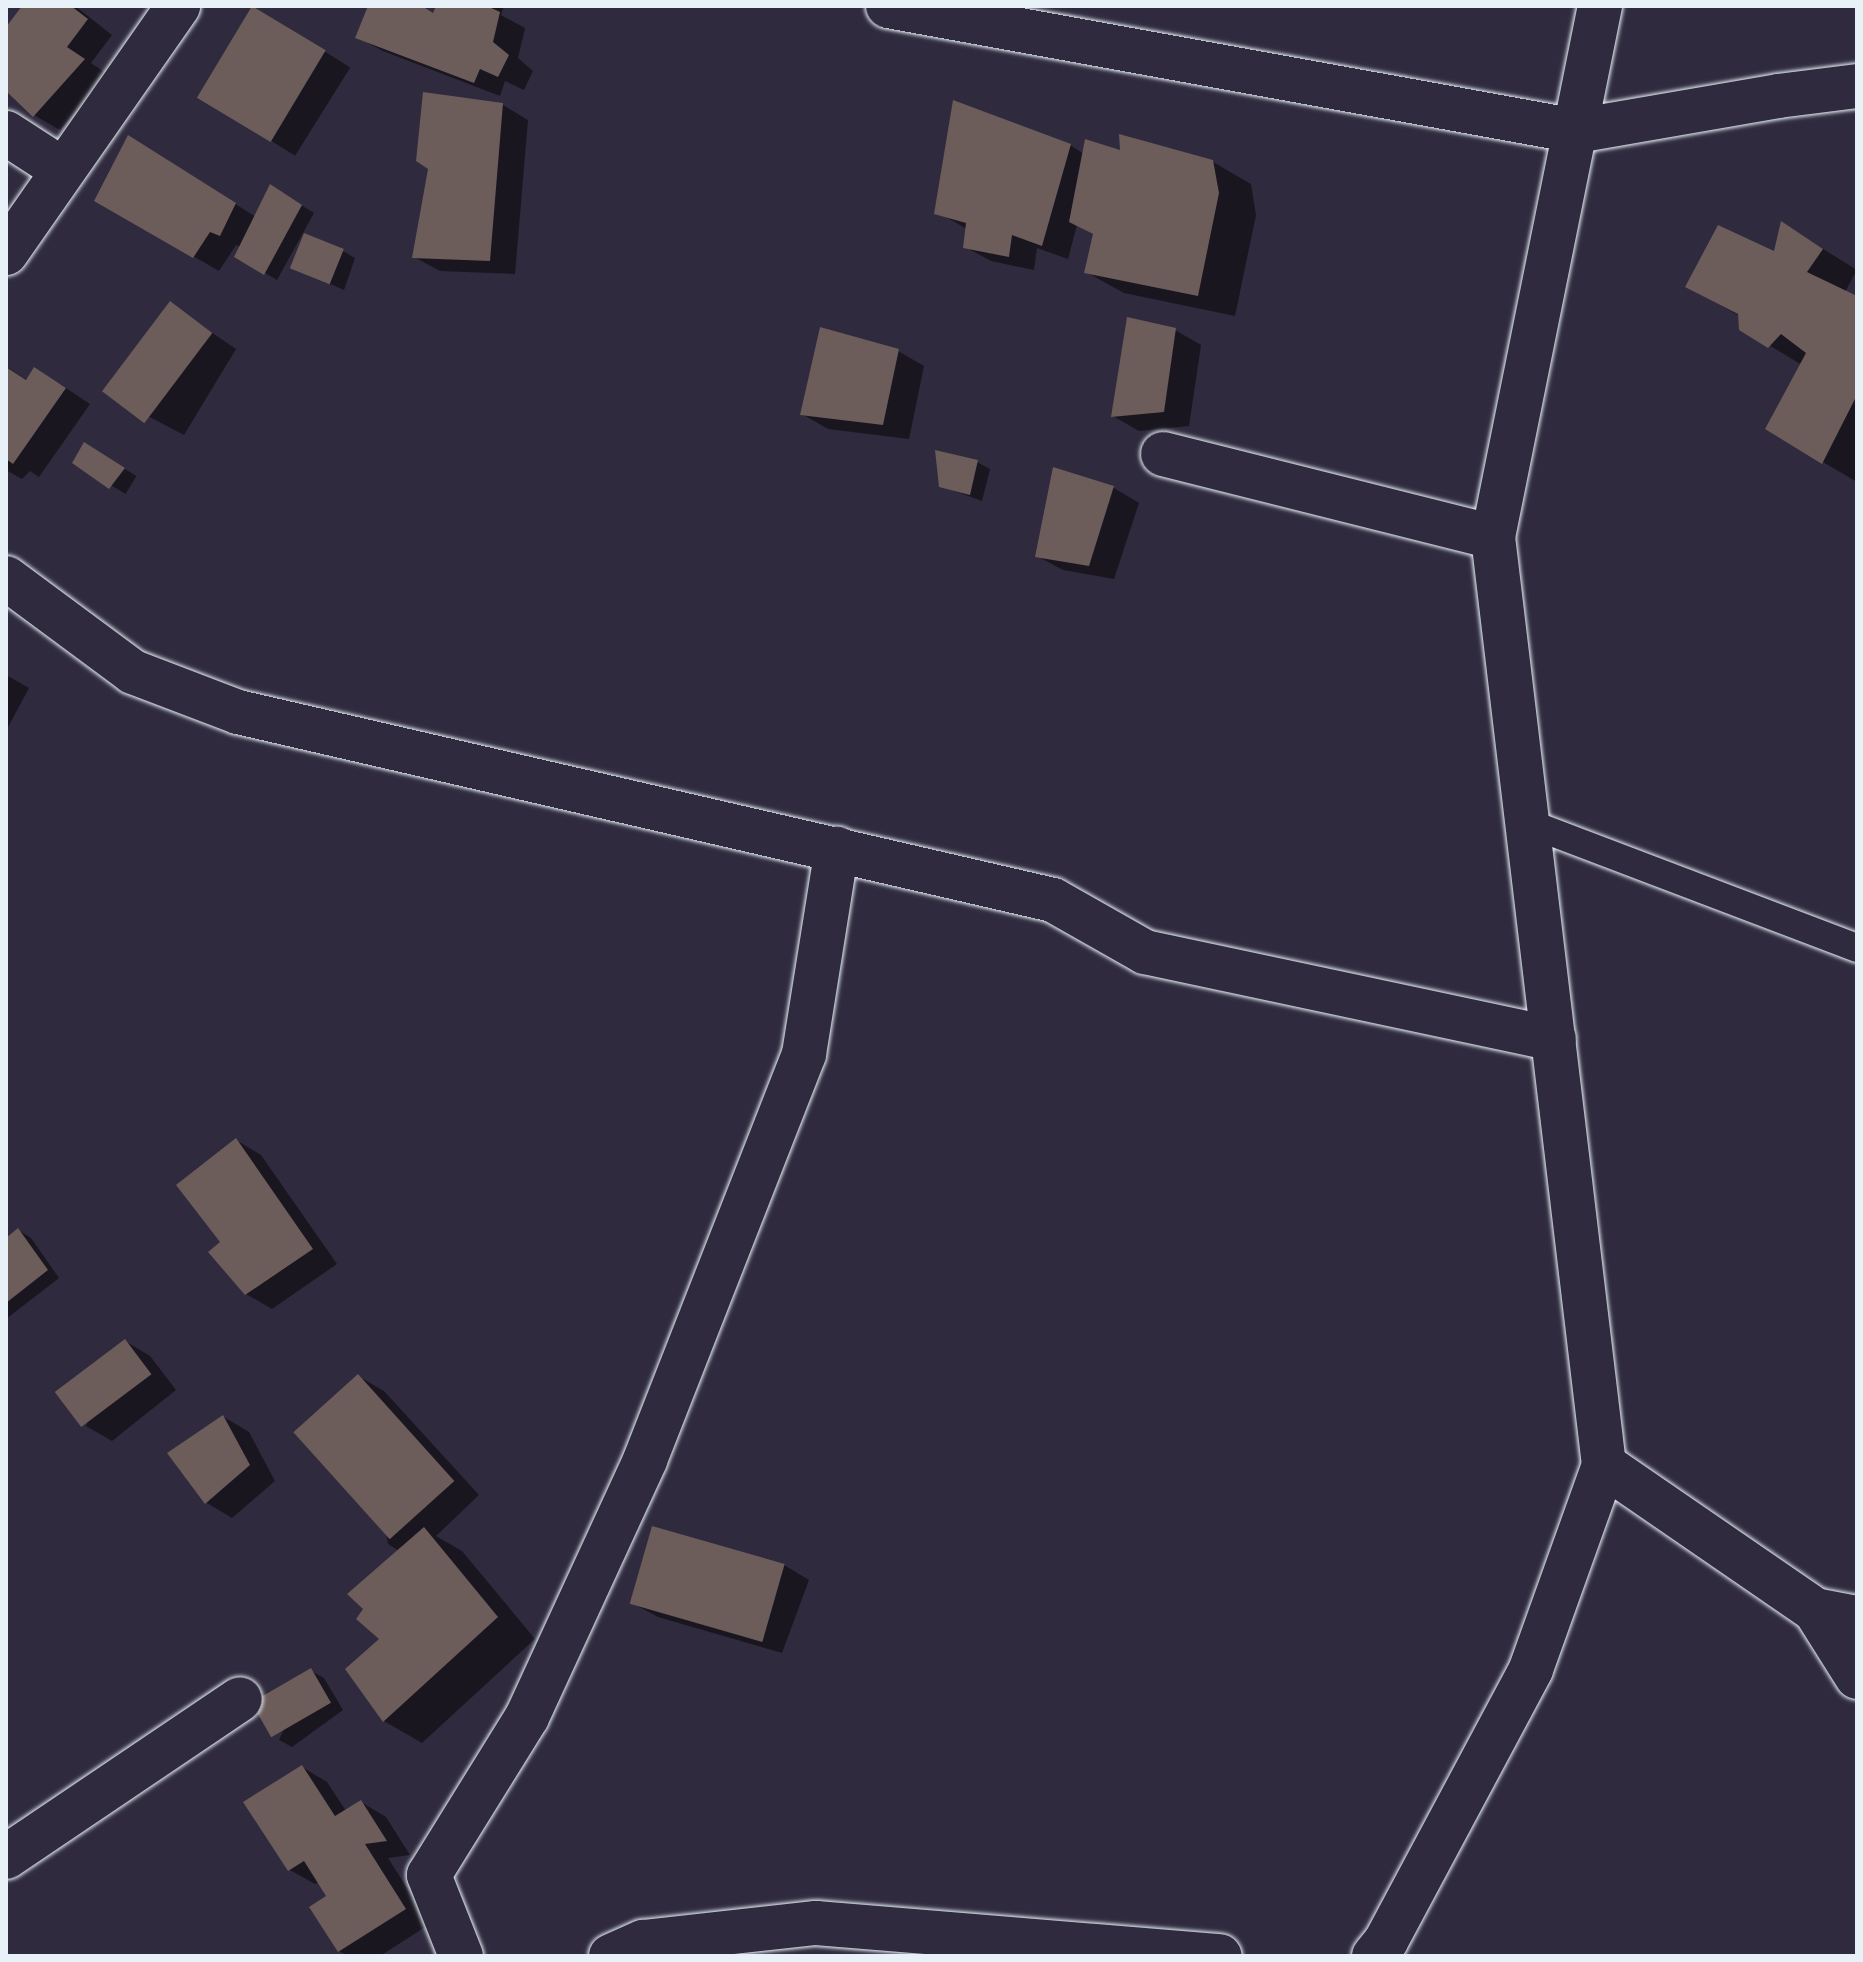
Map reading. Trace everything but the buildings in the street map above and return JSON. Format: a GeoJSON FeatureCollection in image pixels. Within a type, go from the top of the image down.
{"type":"FeatureCollection","features":[{"type":"Feature","properties":{"kind":"street"},"geometry":{"type":"LineString","coordinates":[[6,253],[178,6]]}},
{"type":"Feature","properties":{"kind":"street"},"geometry":{"type":"LineString","coordinates":[[888,6],[1576,131],[1778,96],[1857,86]]}},
{"type":"Feature","properties":{"kind":"street"},"geometry":{"type":"LineString","coordinates":[[1374,1956],[1386,1941],[1531,1669],[1604,1465],[1493,537],[1600,6]]}},
{"type":"Feature","properties":{"kind":"street"},"geometry":{"type":"LineString","coordinates":[[6,133],[63,170]]}},
{"type":"Feature","properties":{"kind":"street"},"geometry":{"type":"LineString","coordinates":[[1163,454],[1493,537]]}},
{"type":"Feature","properties":{"kind":"street"},"geometry":{"type":"LineString","coordinates":[[6,578],[133,672],[238,712],[1053,900],[1145,952],[1554,1039]]}},
{"type":"Feature","properties":{"kind":"street"},"geometry":{"type":"LineString","coordinates":[[461,1956],[429,1875],[527,1717],[645,1460],[804,1054],[837,849]]}},
{"type":"Feature","properties":{"kind":"street"},"geometry":{"type":"LineString","coordinates":[[1604,1465],[1815,1610],[1857,1677]]}},
{"type":"Feature","properties":{"kind":"street"},"geometry":{"type":"LineString","coordinates":[[1815,1610],[1857,1618]]}},
{"type":"Feature","properties":{"kind":"street"},"geometry":{"type":"LineString","coordinates":[[6,1857],[240,1699]]}},
{"type":"Feature","properties":{"kind":"street"},"geometry":{"type":"LineString","coordinates":[[611,1956],[643,1942],[816,1923],[1220,1956]]}},
{"type":"Feature","properties":{"kind":"lane"},"geometry":{"type":"LineString","coordinates":[[1528,823],[1857,948]]}}]}
